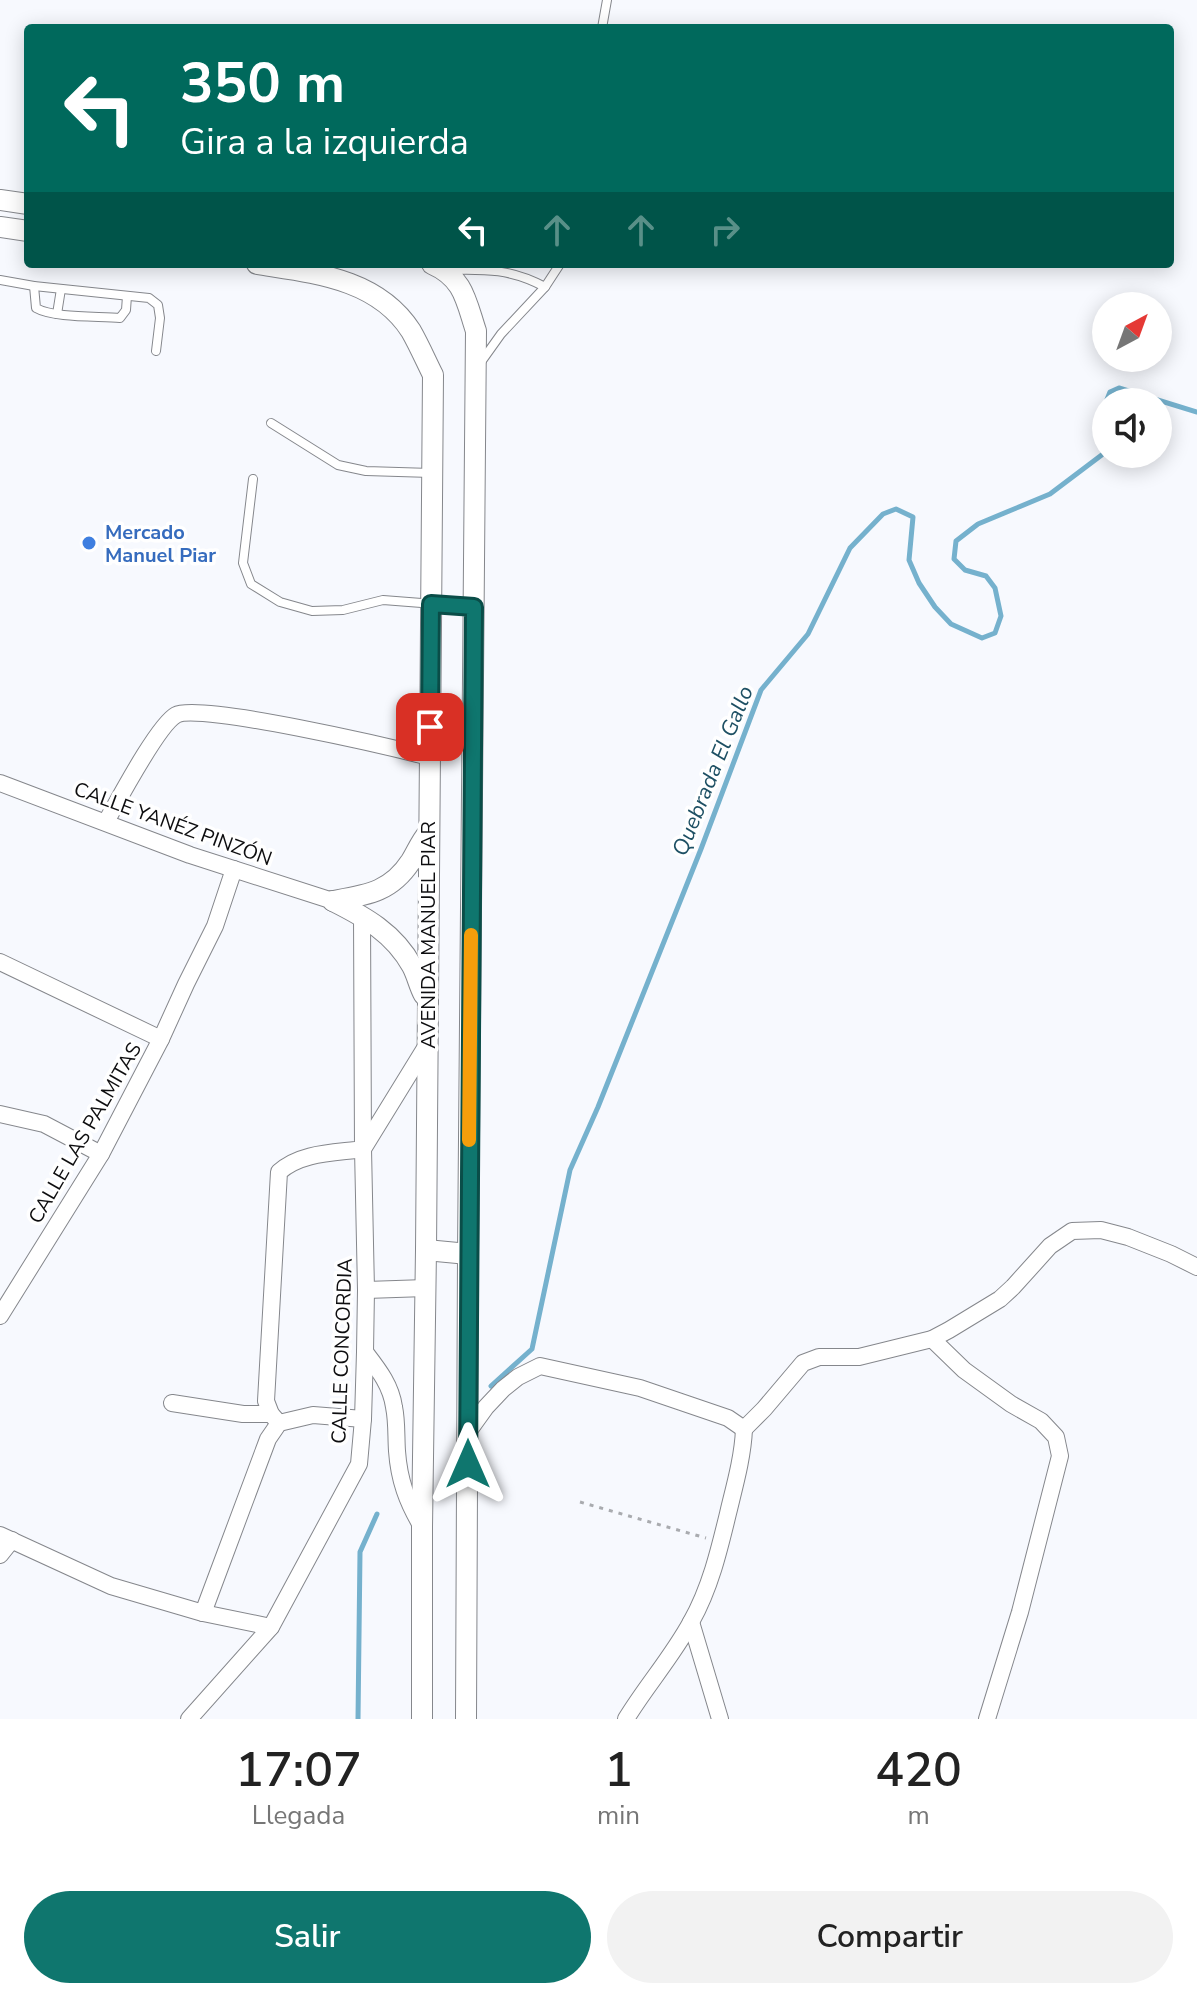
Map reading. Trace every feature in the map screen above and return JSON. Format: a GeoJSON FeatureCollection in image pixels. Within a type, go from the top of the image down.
{"type":"FeatureCollection","features":[{"type":"Feature","properties":{"kind":"street"},"geometry":{"type":"LineString","coordinates":[[0,200],[24,203]]}},
{"type":"Feature","properties":{"kind":"street"},"geometry":{"type":"LineString","coordinates":[[0,227],[24,230]]}},
{"type":"Feature","properties":{"kind":"street","name":"AVENIDA MANUEL PIAR"},"geometry":{"type":"LineString","coordinates":[[280,268],[327,276],[374,294],[411,331],[433,375],[422,1719]]}},
{"type":"Feature","properties":{"kind":"street","name":"AVENIDA MANUEL PIAR"},"geometry":{"type":"LineString","coordinates":[[440,268],[459,283],[476,331],[477,369],[466,1719]]}},
{"type":"Feature","properties":{"kind":"street"},"geometry":{"type":"LineString","coordinates":[[106,822],[163,726],[178,713],[201,712],[267,723],[429,757]]}},
{"type":"Feature","properties":{"kind":"street","name":"CALLE YANÉZ PINZÓN"},"geometry":{"type":"LineString","coordinates":[[0,783],[190,855],[333,901]]}},
{"type":"Feature","properties":{"kind":"street"},"geometry":{"type":"LineString","coordinates":[[333,901],[364,896],[386,887],[399,877],[428,833]]}},
{"type":"Feature","properties":{"kind":"street"},"geometry":{"type":"LineString","coordinates":[[161,1039],[215,926],[234,869]]}},
{"type":"Feature","properties":{"kind":"street"},"geometry":{"type":"LineString","coordinates":[[333,901],[362,915],[383,930],[412,967],[427,1000]]}},
{"type":"Feature","properties":{"kind":"street","name":"CALLE CONCORDIA"},"geometry":{"type":"LineString","coordinates":[[189,1719],[271,1627],[359,1464],[366,1290],[362,915]]}},
{"type":"Feature","properties":{"kind":"street","name":"CALLE LAS PALMITAS"},"geometry":{"type":"LineString","coordinates":[[0,962],[161,1039],[101,1154],[0,1316]]}},
{"type":"Feature","properties":{"kind":"street"},"geometry":{"type":"LineString","coordinates":[[203,1613],[275,1419],[266,1401],[279,1172],[288,1164],[313,1156],[363,1149],[427,1045]]}},
{"type":"Feature","properties":{"kind":"street"},"geometry":{"type":"LineString","coordinates":[[0,1114],[44,1124],[101,1154]]}},
{"type":"Feature","properties":{"kind":"street"},"geometry":{"type":"LineString","coordinates":[[626,1719],[671,1655],[704,1596],[721,1542],[743,1449],[744,1429],[803,1363],[819,1357],[859,1357],[932,1339],[1000,1299],[1050,1246],[1072,1231],[1101,1230],[1128,1237],[1197,1267]]}},
{"type":"Feature","properties":{"kind":"street"},"geometry":{"type":"LineString","coordinates":[[426,1250],[468,1254]]}},
{"type":"Feature","properties":{"kind":"street"},"geometry":{"type":"LineString","coordinates":[[366,1290],[426,1288]]}},
{"type":"Feature","properties":{"kind":"street"},"geometry":{"type":"LineString","coordinates":[[932,1339],[964,1370],[1041,1421],[1056,1437],[1060,1456],[1020,1612],[987,1719]]}},
{"type":"Feature","properties":{"kind":"street"},"geometry":{"type":"LineString","coordinates":[[365,1352],[385,1378],[394,1405],[400,1475],[408,1504],[422,1527]]}},
{"type":"Feature","properties":{"kind":"street"},"geometry":{"type":"LineString","coordinates":[[468,1432],[503,1389],[540,1366],[640,1388],[728,1418],[744,1429]]}},
{"type":"Feature","properties":{"kind":"street"},"geometry":{"type":"LineString","coordinates":[[172,1403],[275,1419],[313,1415],[363,1419]]}},
{"type":"Feature","properties":{"kind":"street"},"geometry":{"type":"LineString","coordinates":[[0,1555],[6,1538],[111,1586],[203,1613],[271,1627]]}},
{"type":"Feature","properties":{"kind":"street"},"geometry":{"type":"LineString","coordinates":[[691,1622],[720,1719]]}},
{"type":"Feature","properties":{"kind":"lane"},"geometry":{"type":"LineString","coordinates":[[603,24],[607,0]]}},
{"type":"Feature","properties":{"kind":"lane"},"geometry":{"type":"LineString","coordinates":[[454,268],[500,271],[527,277],[545,287]]}},
{"type":"Feature","properties":{"kind":"lane"},"geometry":{"type":"LineString","coordinates":[[477,369],[501,334],[545,287],[557,268]]}},
{"type":"Feature","properties":{"kind":"lane"},"geometry":{"type":"LineString","coordinates":[[0,280],[149,298],[158,305],[160,318],[156,351]]}},
{"type":"Feature","properties":{"kind":"lane"},"geometry":{"type":"LineString","coordinates":[[34,286],[36,308],[57,314],[120,318],[126,310],[127,296]]}},
{"type":"Feature","properties":{"kind":"lane"},"geometry":{"type":"LineString","coordinates":[[57,314],[61,289]]}},
{"type":"Feature","properties":{"kind":"lane"},"geometry":{"type":"LineString","coordinates":[[271,423],[338,465],[366,471],[432,473]]}},
{"type":"Feature","properties":{"kind":"lane"},"geometry":{"type":"LineString","coordinates":[[253,479],[243,563],[251,584],[280,602],[312,611],[343,610],[383,600],[474,607]]}},
{"type":"Feature","properties":{"kind":"path"},"geometry":{"type":"LineString","coordinates":[[580,1502],[721,1542]]}},
{"type":"Feature","properties":{"kind":"waterway","name":"Quebrada El Gallo"},"geometry":{"type":"LineString","coordinates":[[1172,404],[1197,412]]}},
{"type":"Feature","properties":{"kind":"waterway","name":"Quebrada El Gallo"},"geometry":{"type":"LineString","coordinates":[[491,1386],[532,1349],[570,1170],[701,849],[761,690],[808,634],[850,548],[883,514],[896,509],[913,517],[909,560],[919,583],[951,624],[982,638],[995,633],[1001,616],[995,588],[986,576],[965,570],[954,559],[956,541],[978,524],[1050,494],[1092,462]]}},
{"type":"Feature","properties":{"kind":"waterway","name":"Quebrada El Gallo"},"geometry":{"type":"LineString","coordinates":[[358,1719],[360,1552],[377,1514]]}},
{"type":"Feature","properties":{"kind":"slow traffic"},"geometry":{"type":"LineString","coordinates":[[469,1140],[471,935]]}},
{"type":"Feature","properties":{"kind":"place","name":"Mercado Manuel Piar"},"geometry":{"type":"Point","coordinates":[89,543]}},
{"type":"Feature","properties":{"kind":"route"},"geometry":{"type":"LineString","coordinates":[[430,727],[431,604],[474,607],[468,1464]]}}]}
